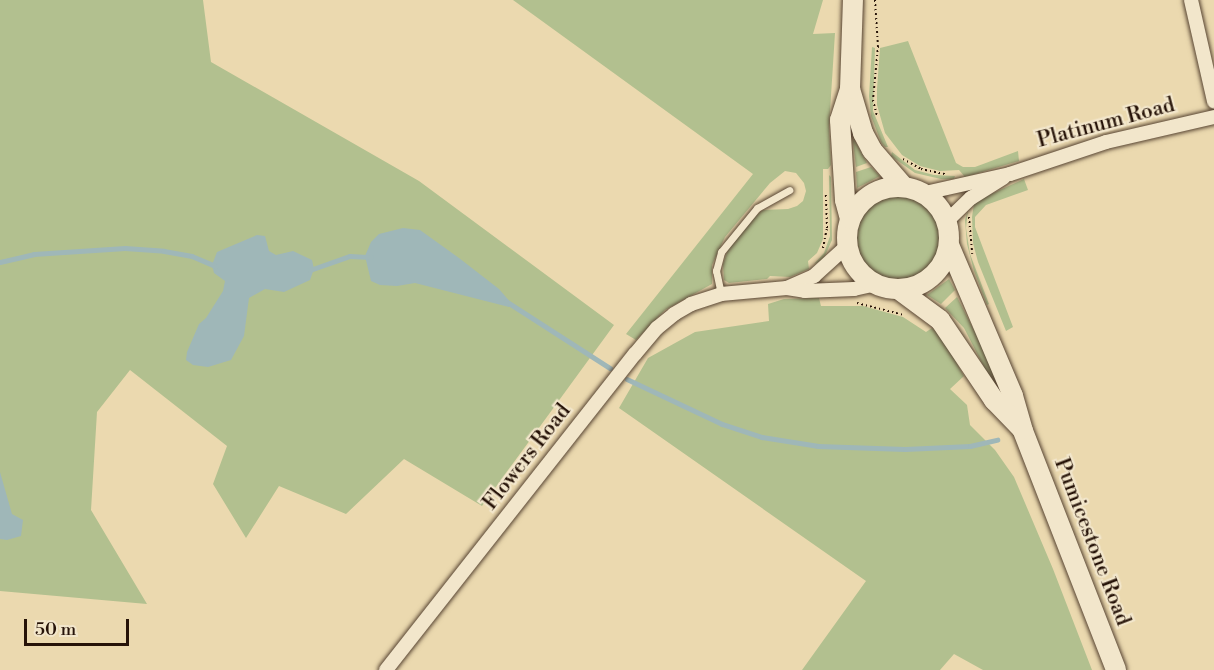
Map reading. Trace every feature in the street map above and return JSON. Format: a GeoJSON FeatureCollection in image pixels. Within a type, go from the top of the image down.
{"type":"FeatureCollection","features":[{"type":"Feature","properties":{"kind":"main road"},"geometry":{"type":"LineString","coordinates":[[850,219],[859,205],[871,194],[886,187],[903,186],[925,194],[942,210],[947,221],[949,245],[945,259],[931,276],[912,287],[897,289],[876,284],[862,275],[852,262],[847,246],[850,219],[845,200],[840,120],[850,89],[853,0]]}},
{"type":"Feature","properties":{"kind":"main road"},"geometry":{"type":"LineString","coordinates":[[850,89],[863,133],[872,150],[903,186]]}},
{"type":"Feature","properties":{"kind":"main road","name":"Pumicestone Road"},"geometry":{"type":"LineString","coordinates":[[949,245],[1013,396],[1023,431],[1116,670]]}},
{"type":"Feature","properties":{"kind":"main road","name":"Pumicestone Road"},"geometry":{"type":"LineString","coordinates":[[897,289],[940,320],[994,400],[1023,431]]}},
{"type":"Feature","properties":{"kind":"street"},"geometry":{"type":"LineString","coordinates":[[1191,0],[1214,101]]}},
{"type":"Feature","properties":{"kind":"street","name":"Platinum Road"},"geometry":{"type":"LineString","coordinates":[[925,194],[1010,174],[1106,142],[1214,117]]}},
{"type":"Feature","properties":{"kind":"street","name":"Platinum Road"},"geometry":{"type":"LineString","coordinates":[[947,221],[971,198],[1010,174]]}},
{"type":"Feature","properties":{"kind":"street","name":"Flowers Road"},"geometry":{"type":"LineString","coordinates":[[787,288],[814,276],[847,246]]}},
{"type":"Feature","properties":{"kind":"street","name":"Flowers Road"},"geometry":{"type":"LineString","coordinates":[[386,670],[657,328],[691,304],[721,294],[787,288],[805,291],[854,290],[876,284]]}},
{"type":"Feature","properties":{"kind":"lane"},"geometry":{"type":"LineString","coordinates":[[721,294],[717,271],[721,252],[757,208],[789,190]]}},
{"type":"Feature","properties":{"kind":"path"},"geometry":{"type":"LineString","coordinates":[[822,251],[827,228],[826,183]]}},
{"type":"Feature","properties":{"kind":"path"},"geometry":{"type":"LineString","coordinates":[[850,301],[905,315]]}},
{"type":"Feature","properties":{"kind":"green space"},"geometry":{"type":"Polygon","coordinates":[[[0,0],[203,0],[211,62],[419,181],[614,325],[482,506],[404,459],[346,514],[279,486],[246,538],[213,484],[227,446],[130,370],[97,412],[91,510],[147,604],[0,591],[0,0]]]}},
{"type":"Feature","properties":{"kind":"green space"},"geometry":{"type":"Polygon","coordinates":[[[513,0],[823,0],[813,34],[835,33],[829,127],[831,165],[828,169],[823,169],[823,239],[817,253],[808,261],[809,269],[790,277],[770,276],[767,279],[729,283],[724,280],[723,264],[729,247],[753,218],[763,210],[788,209],[803,201],[806,191],[804,183],[796,173],[785,171],[770,183],[725,237],[712,265],[712,284],[665,310],[636,340],[626,334],[753,174],[513,0]]]}},
{"type":"Feature","properties":{"kind":"green space"},"geometry":{"type":"Polygon","coordinates":[[[908,41],[956,163],[963,167],[975,167],[1018,151],[1019,161],[965,177],[959,170],[940,171],[920,166],[902,155],[885,133],[877,105],[877,89],[880,48],[908,41]]]}},
{"type":"Feature","properties":{"kind":"green space"},"geometry":{"type":"Polygon","coordinates":[[[872,47],[875,48],[873,111],[888,147],[881,142],[871,116],[869,96],[872,47]]]}},
{"type":"Feature","properties":{"kind":"green space"},"geometry":{"type":"Polygon","coordinates":[[[854,139],[867,163],[856,167],[853,142],[854,139]]]}},
{"type":"Feature","properties":{"kind":"green space"},"geometry":{"type":"Polygon","coordinates":[[[892,152],[915,170],[934,175],[955,176],[954,179],[941,179],[915,173],[891,156],[892,152]]]}},
{"type":"Feature","properties":{"kind":"green space"},"geometry":{"type":"Polygon","coordinates":[[[871,167],[880,176],[857,188],[856,172],[871,167]]]}},
{"type":"Feature","properties":{"kind":"green space"},"geometry":{"type":"Polygon","coordinates":[[[829,175],[831,177],[832,240],[823,260],[814,264],[824,253],[830,236],[829,175]]]}},
{"type":"Feature","properties":{"kind":"green space"},"geometry":{"type":"Polygon","coordinates":[[[1024,179],[1028,190],[986,205],[975,217],[975,227],[1013,327],[1006,331],[978,262],[973,243],[972,217],[974,204],[978,200],[1024,179]]]}},
{"type":"Feature","properties":{"kind":"green space"},"geometry":{"type":"Polygon","coordinates":[[[899,196],[922,203],[934,215],[941,238],[934,261],[922,273],[899,280],[876,273],[864,261],[857,238],[864,215],[876,203],[899,196]]]}},
{"type":"Feature","properties":{"kind":"green space"},"geometry":{"type":"Polygon","coordinates":[[[968,210],[966,228],[970,254],[989,304],[987,305],[974,271],[967,244],[965,220],[968,210]]]}},
{"type":"Feature","properties":{"kind":"green space"},"geometry":{"type":"Polygon","coordinates":[[[949,279],[955,290],[941,304],[927,295],[949,279]]]}},
{"type":"Feature","properties":{"kind":"green space"},"geometry":{"type":"Polygon","coordinates":[[[957,297],[1001,391],[985,369],[964,328],[945,308],[957,297]]]}},
{"type":"Feature","properties":{"kind":"green space"},"geometry":{"type":"Polygon","coordinates":[[[819,298],[821,306],[863,306],[903,317],[926,332],[932,328],[942,337],[964,376],[950,389],[967,405],[970,425],[995,450],[1014,477],[1092,670],[983,670],[954,654],[940,670],[802,670],[866,581],[619,408],[648,358],[695,332],[769,321],[768,304],[784,299],[819,298]]]}},
{"type":"Feature","properties":{"kind":"water"},"geometry":{"type":"Polygon","coordinates":[[[403,228],[420,230],[459,258],[499,289],[511,303],[509,307],[415,283],[397,286],[380,285],[371,281],[365,256],[371,242],[379,234],[403,228]]]}},
{"type":"Feature","properties":{"kind":"water"},"geometry":{"type":"Polygon","coordinates":[[[257,235],[265,236],[269,251],[276,255],[293,251],[312,260],[314,269],[310,280],[284,292],[265,289],[249,298],[244,336],[231,360],[208,367],[193,365],[186,360],[187,352],[199,324],[206,318],[223,291],[225,281],[214,273],[212,265],[217,252],[257,235]]]}},
{"type":"Feature","properties":{"kind":"water"},"geometry":{"type":"Polygon","coordinates":[[[0,472],[12,514],[23,520],[21,536],[7,540],[0,539],[0,472]]]}},
{"type":"Feature","properties":{"kind":"waterway"},"geometry":{"type":"LineString","coordinates":[[0,262],[34,254],[125,248],[192,256],[216,266]]}},
{"type":"Feature","properties":{"kind":"waterway"},"geometry":{"type":"LineString","coordinates":[[310,270],[350,256],[371,257]]}},
{"type":"Feature","properties":{"kind":"waterway"},"geometry":{"type":"LineString","coordinates":[[506,301],[610,368]]}},
{"type":"Feature","properties":{"kind":"waterway"},"geometry":{"type":"LineString","coordinates":[[627,379],[722,424],[762,437],[818,446],[905,449],[970,446],[997,440]]}}]}
